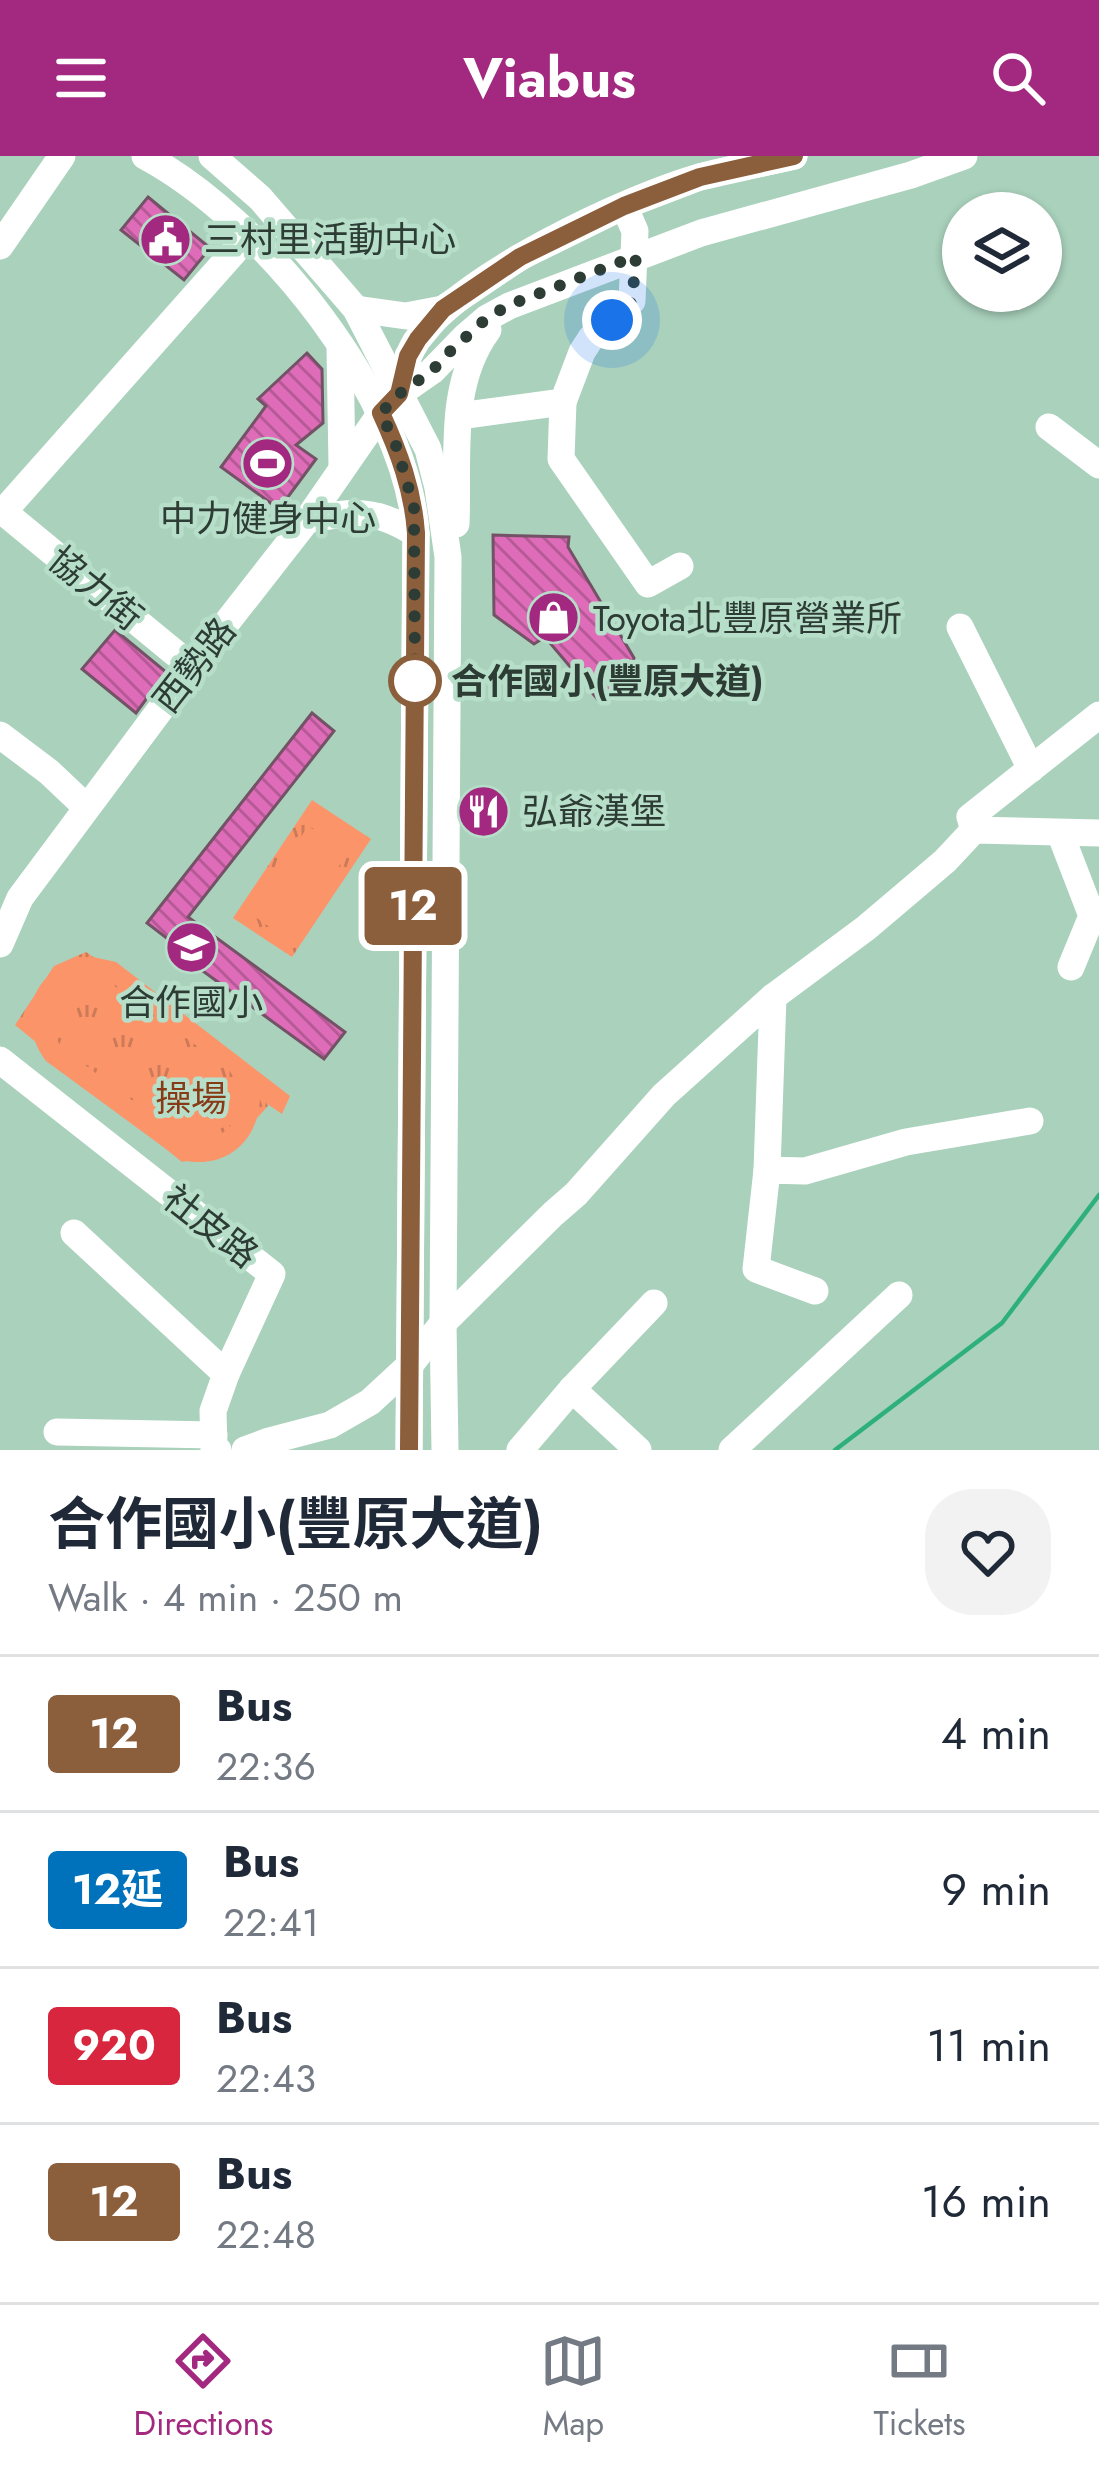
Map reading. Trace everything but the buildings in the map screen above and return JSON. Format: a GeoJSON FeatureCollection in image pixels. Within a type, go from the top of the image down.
{"type":"FeatureCollection","features":[{"type":"Feature","properties":{"kind":"street"},"geometry":{"type":"LineString","coordinates":[[0,246],[62,156]]}},
{"type":"Feature","properties":{"kind":"street"},"geometry":{"type":"LineString","coordinates":[[145,156],[218,206],[277,262],[428,448],[438,488],[448,557],[445,1450]]}},
{"type":"Feature","properties":{"kind":"street","name":"西勢路"},"geometry":{"type":"LineString","coordinates":[[390,404],[408,356],[443,309],[520,257],[624,206],[700,177],[794,156]]}},
{"type":"Feature","properties":{"kind":"street","name":"西勢路"},"geometry":{"type":"LineString","coordinates":[[0,944],[10,896],[86,807],[390,404],[487,318],[509,305],[701,232],[964,156]]}},
{"type":"Feature","properties":{"kind":"street"},"geometry":{"type":"LineString","coordinates":[[223,159],[356,309],[390,404],[414,507],[409,1450]]}},
{"type":"Feature","properties":{"kind":"street"},"geometry":{"type":"LineString","coordinates":[[624,206],[635,231],[632,302],[582,352],[563,402],[561,459],[648,584],[680,566]]}},
{"type":"Feature","properties":{"kind":"street"},"geometry":{"type":"LineString","coordinates":[[2,510],[249,236]]}},
{"type":"Feature","properties":{"kind":"street"},"geometry":{"type":"LineString","coordinates":[[448,557],[456,530],[460,391],[470,357],[509,305]]}},
{"type":"Feature","properties":{"kind":"street"},"geometry":{"type":"LineString","coordinates":[[356,309],[406,316],[443,309]]}},
{"type":"Feature","properties":{"kind":"street"},"geometry":{"type":"LineString","coordinates":[[340,345],[342,466]]}},
{"type":"Feature","properties":{"kind":"street"},"geometry":{"type":"LineString","coordinates":[[459,416],[563,402]]}},
{"type":"Feature","properties":{"kind":"street"},"geometry":{"type":"LineString","coordinates":[[1048,427],[1099,465]]}},
{"type":"Feature","properties":{"kind":"street","name":"協力街"},"geometry":{"type":"LineString","coordinates":[[2,510],[192,667]]}},
{"type":"Feature","properties":{"kind":"street"},"geometry":{"type":"LineString","coordinates":[[307,520],[347,512],[371,513],[416,533]]}},
{"type":"Feature","properties":{"kind":"street"},"geometry":{"type":"LineString","coordinates":[[960,627],[1031,769]]}},
{"type":"Feature","properties":{"kind":"street"},"geometry":{"type":"LineString","coordinates":[[974,830],[970,817],[1099,715]]}},
{"type":"Feature","properties":{"kind":"street"},"geometry":{"type":"LineString","coordinates":[[0,735],[86,807]]}},
{"type":"Feature","properties":{"kind":"street"},"geometry":{"type":"LineString","coordinates":[[245,1450],[331,1425],[370,1402],[410,1365],[443,1323],[576,1194],[664,1095],[772,997],[866,928],[945,861],[974,830],[1099,833]]}},
{"type":"Feature","properties":{"kind":"street"},"geometry":{"type":"LineString","coordinates":[[1060,833],[1092,916],[1071,967]]}},
{"type":"Feature","properties":{"kind":"street"},"geometry":{"type":"LineString","coordinates":[[772,997],[767,1170],[756,1269],[814,1291]]}},
{"type":"Feature","properties":{"kind":"street","name":"社皮路"},"geometry":{"type":"LineString","coordinates":[[0,1060],[272,1274],[213,1412],[216,1442]]}},
{"type":"Feature","properties":{"kind":"street"},"geometry":{"type":"LineString","coordinates":[[767,1170],[805,1171],[906,1142],[1030,1121]]}},
{"type":"Feature","properties":{"kind":"street"},"geometry":{"type":"LineString","coordinates":[[74,1233],[226,1374]]}},
{"type":"Feature","properties":{"kind":"street"},"geometry":{"type":"LineString","coordinates":[[732,1450],[899,1294]]}},
{"type":"Feature","properties":{"kind":"street"},"geometry":{"type":"LineString","coordinates":[[520,1450],[654,1303]]}},
{"type":"Feature","properties":{"kind":"street"},"geometry":{"type":"LineString","coordinates":[[572,1389],[638,1450]]}},
{"type":"Feature","properties":{"kind":"street"},"geometry":{"type":"LineString","coordinates":[[57,1432],[216,1442]]}},
{"type":"Feature","properties":{"kind":"green space"},"geometry":{"type":"Polygon","coordinates":[[[312,800],[371,839],[292,957],[233,918],[312,800]]]}},
{"type":"Feature","properties":{"kind":"green space"},"geometry":{"type":"Polygon","coordinates":[[[308,826],[348,853],[288,940],[251,914],[308,826]]]}},
{"type":"Feature","properties":{"kind":"green space","name":"操場"},"geometry":{"type":"Polygon","coordinates":[[[86,952],[147,993],[256,1081],[268,1106],[227,1151],[182,1162],[15,1025],[54,966],[86,952]]]}},
{"type":"Feature","properties":{"kind":"green space"},"geometry":{"type":"Polygon","coordinates":[[[93,957],[116,962],[290,1096],[282,1114],[260,1099],[253,1128],[236,1149],[212,1161],[181,1160],[46,1061],[36,1044],[31,1009],[45,980],[74,961],[93,957]],[[92,978],[62,995],[53,1024],[61,1047],[184,1139],[200,1140],[225,1131],[240,1098],[229,1070],[110,981],[92,978]]]}},
{"type":"Feature","properties":{"kind":"waterway"},"geometry":{"type":"LineString","coordinates":[[835,1450],[1002,1323],[1099,1195]]}},
{"type":"Feature","properties":{"kind":"bus line","name":"12"},"geometry":{"type":"LineString","coordinates":[[409,1450],[416,533],[408,483],[381,413],[399,394],[408,356],[418,339],[443,309],[520,257],[624,206],[700,177],[794,156]]}},
{"type":"Feature","properties":{"kind":"place","name":"三村里活動中心"},"geometry":{"type":"Point","coordinates":[165,239]}},
{"type":"Feature","properties":{"kind":"place","name":"中力健身中心"},"geometry":{"type":"Point","coordinates":[268,463]}},
{"type":"Feature","properties":{"kind":"place","name":"Toyota北豐原營業所"},"geometry":{"type":"Point","coordinates":[554,618]}},
{"type":"Feature","properties":{"kind":"place","name":"合作國小(豐原大道)"},"geometry":{"type":"Point","coordinates":[415,681]}},
{"type":"Feature","properties":{"kind":"place","name":"弘爺漢堡"},"geometry":{"type":"Point","coordinates":[483,811]}},
{"type":"Feature","properties":{"kind":"place","name":"合作國小"},"geometry":{"type":"Point","coordinates":[191,947]}},
{"type":"Feature","properties":{"kind":"route"},"geometry":{"type":"LineString","coordinates":[[415,681],[414,507],[381,413],[487,318],[636,256],[632,302],[612,320]]}}]}
